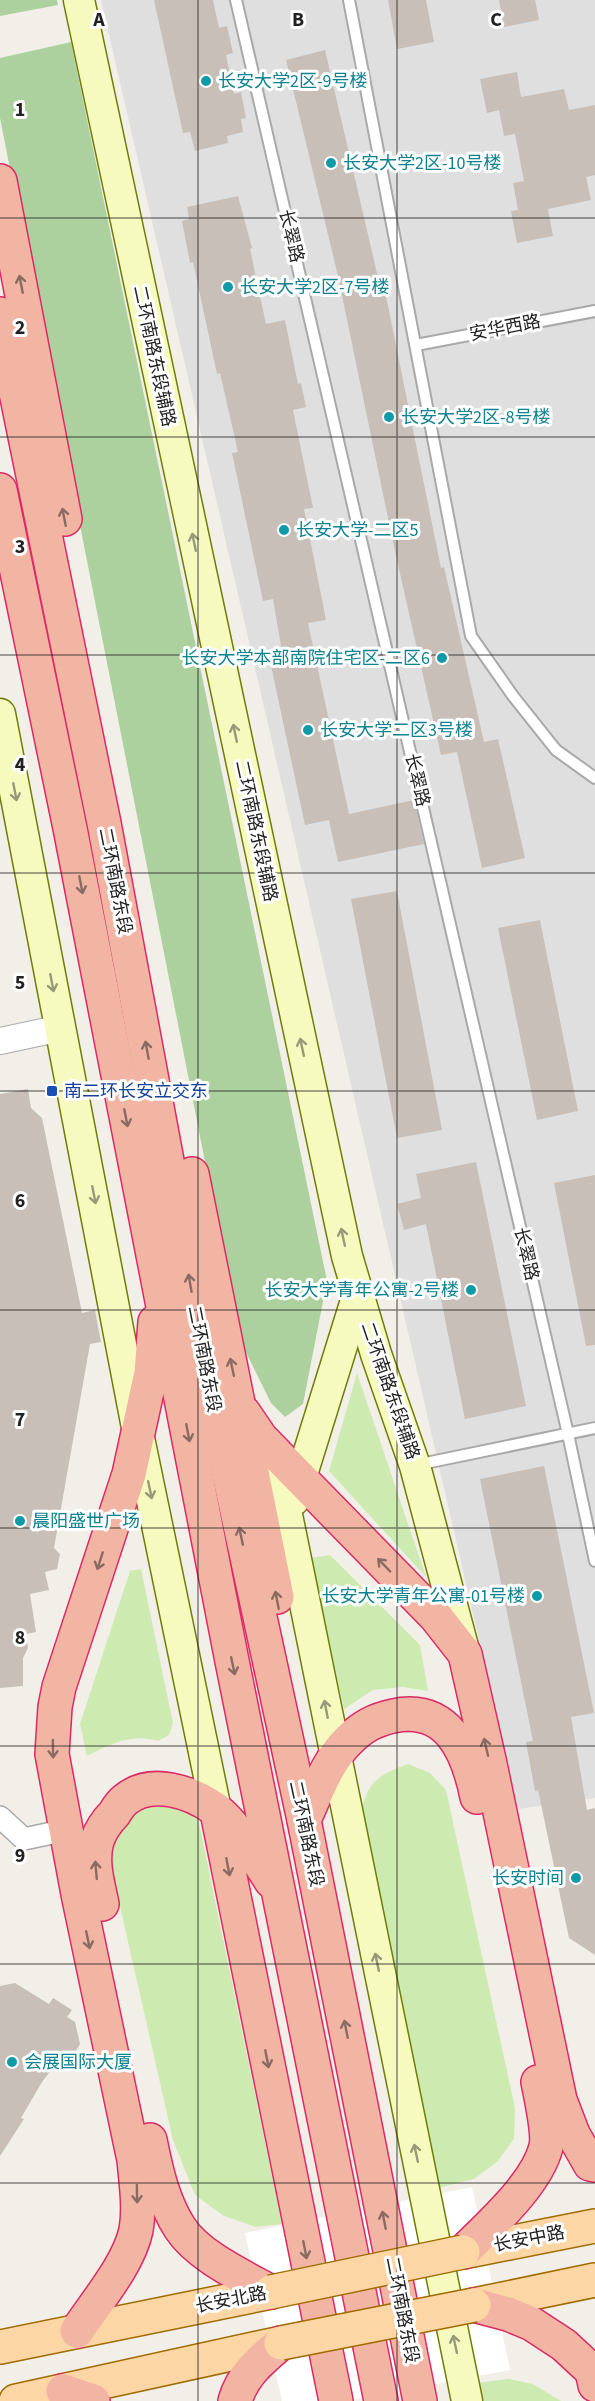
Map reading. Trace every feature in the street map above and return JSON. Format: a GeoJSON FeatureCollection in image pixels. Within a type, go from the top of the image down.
{"type":"FeatureCollection","features":[{"type":"Feature","properties":{"kind":"highway"},"geometry":{"type":"LineString","coordinates":[[0,181],[90,654],[298,1706],[308,1811]]}},
{"type":"Feature","properties":{"kind":"highway","name":"二环南路东段"},"geometry":{"type":"LineString","coordinates":[[0,314],[105,823],[208,1382],[308,1811],[420,2401]]}},
{"type":"Feature","properties":{"kind":"highway","name":"二环南路东段"},"geometry":{"type":"LineString","coordinates":[[0,490],[70,828],[279,1895],[381,2401]]}},
{"type":"Feature","properties":{"kind":"highway"},"geometry":{"type":"LineString","coordinates":[[169,1169],[211,1263]]}},
{"type":"Feature","properties":{"kind":"highway"},"geometry":{"type":"LineString","coordinates":[[77,2331],[123,2262],[136,2230],[137,2189],[134,2160],[52,1754],[54,1707],[129,1473],[151,1373],[158,1279]]}},
{"type":"Feature","properties":{"kind":"highway"},"geometry":{"type":"LineString","coordinates":[[241,1410],[261,1438],[436,1617],[465,1654],[560,2100],[573,2134],[590,2164],[595,2165]]}},
{"type":"Feature","properties":{"kind":"highway"},"geometry":{"type":"LineString","coordinates":[[308,1811],[328,1767],[348,1741],[368,1723],[410,1713],[427,1717],[447,1729],[461,1746],[472,1774],[543,2105],[546,2146],[531,2178],[524,2187],[463,2252]]}},
{"type":"Feature","properties":{"kind":"highway"},"geometry":{"type":"LineString","coordinates":[[271,2292],[212,2259],[181,2229],[160,2183],[95,1867],[97,1841],[109,1819],[126,1799],[147,1789],[170,1789],[191,1795],[216,1810],[256,1856],[279,1895]]}},
{"type":"Feature","properties":{"kind":"highway"},"geometry":{"type":"LineString","coordinates":[[216,1810],[336,2401]]}},
{"type":"Feature","properties":{"kind":"highway"},"geometry":{"type":"LineString","coordinates":[[474,2305],[508,2314],[532,2324],[564,2345],[592,2371],[595,2385]]}},
{"type":"Feature","properties":{"kind":"highway"},"geometry":{"type":"LineString","coordinates":[[235,2401],[240,2385],[253,2367],[281,2343]]}},
{"type":"Feature","properties":{"kind":"highway"},"geometry":{"type":"LineString","coordinates":[[63,2391],[93,2401]]}},
{"type":"Feature","properties":{"kind":"main road","name":"二环南路东段辅路"},"geometry":{"type":"LineString","coordinates":[[79,0],[342,1233],[376,1354],[415,1466],[465,1654]]}},
{"type":"Feature","properties":{"kind":"main road"},"geometry":{"type":"LineString","coordinates":[[0,714],[138,1433],[216,1810]]}},
{"type":"Feature","properties":{"kind":"main road"},"geometry":{"type":"LineString","coordinates":[[288,1517],[358,1294]]}},
{"type":"Feature","properties":{"kind":"main road"},"geometry":{"type":"LineString","coordinates":[[274,1451],[467,2401]]}},
{"type":"Feature","properties":{"kind":"main road","name":"长安中路"},"geometry":{"type":"LineString","coordinates":[[463,2252],[595,2226]]}},
{"type":"Feature","properties":{"kind":"main road","name":"长安北路"},"geometry":{"type":"LineString","coordinates":[[0,2347],[463,2252]]}},
{"type":"Feature","properties":{"kind":"main road"},"geometry":{"type":"LineString","coordinates":[[16,2401],[281,2343],[595,2280]]}},
{"type":"Feature","properties":{"kind":"street"},"geometry":{"type":"LineString","coordinates":[[0,1041],[61,1028]]}},
{"type":"Feature","properties":{"kind":"street"},"geometry":{"type":"LineString","coordinates":[[0,1817],[24,1839],[66,1830]]}},
{"type":"Feature","properties":{"kind":"lane","name":"长翠路"},"geometry":{"type":"LineString","coordinates":[[236,0],[568,1434],[595,1561]]}},
{"type":"Feature","properties":{"kind":"lane"},"geometry":{"type":"LineString","coordinates":[[349,0],[471,636],[513,696],[556,750],[595,778]]}},
{"type":"Feature","properties":{"kind":"lane","name":"安华西路"},"geometry":{"type":"LineString","coordinates":[[416,345],[595,310]]}},
{"type":"Feature","properties":{"kind":"lane"},"geometry":{"type":"LineString","coordinates":[[415,1466],[595,1428]]}},
{"type":"Feature","properties":{"kind":"shaded area"},"geometry":{"type":"Polygon","coordinates":[[[101,0],[595,0],[595,1798],[518,1809],[101,0]]]}},
{"type":"Feature","properties":{"kind":"green space"},"geometry":{"type":"Polygon","coordinates":[[[0,0],[57,0],[58,5],[0,16],[0,0]]]}},
{"type":"Feature","properties":{"kind":"green space"},"geometry":{"type":"Polygon","coordinates":[[[71,42],[327,1281],[303,1404],[285,1417],[271,1403],[240,1340],[0,118],[0,58],[71,42]]]}},
{"type":"Feature","properties":{"kind":"green space"},"geometry":{"type":"Polygon","coordinates":[[[357,1373],[426,1577],[329,1471],[357,1373]]]}},
{"type":"Feature","properties":{"kind":"green space"},"geometry":{"type":"Polygon","coordinates":[[[330,1555],[420,1645],[428,1691],[403,1687],[373,1690],[344,1709],[311,1558],[330,1555]]]}},
{"type":"Feature","properties":{"kind":"green space"},"geometry":{"type":"Polygon","coordinates":[[[141,1569],[173,1723],[169,1735],[158,1741],[130,1739],[87,1756],[80,1724],[130,1571],[141,1569]]]}},
{"type":"Feature","properties":{"kind":"green space"},"geometry":{"type":"Polygon","coordinates":[[[408,1764],[430,1773],[446,1790],[515,2108],[514,2139],[497,2162],[474,2179],[438,2188],[359,1818],[369,1789],[374,1783],[387,1773],[408,1764]]]}},
{"type":"Feature","properties":{"kind":"green space"},"geometry":{"type":"Polygon","coordinates":[[[167,1801],[186,1805],[198,1818],[282,2224],[256,2227],[224,2216],[195,2195],[173,2140],[109,1858],[128,1820],[142,1810],[167,1801]]]}},
{"type":"Feature","properties":{"kind":"green space"},"geometry":{"type":"Polygon","coordinates":[[[509,2379],[533,2384],[561,2401],[480,2401],[476,2383],[509,2379]]]}},
{"type":"Feature","properties":{"kind":"pier"},"geometry":{"type":"Polygon","coordinates":[[[472,2187],[510,2370],[347,2401],[282,2401],[245,2233],[472,2187]]]}},
{"type":"Feature","properties":{"kind":"building","name":"长安大学2区-9号楼"},"geometry":{"type":"Polygon","coordinates":[[[154,0],[213,0],[219,28],[227,26],[233,53],[226,55],[234,94],[241,92],[246,118],[241,119],[243,132],[227,136],[228,143],[195,151],[190,132],[183,133],[154,0]]]}},
{"type":"Feature","properties":{"kind":"building"},"geometry":{"type":"Polygon","coordinates":[[[388,0],[426,0],[434,42],[397,49],[388,0]]]}},
{"type":"Feature","properties":{"kind":"building"},"geometry":{"type":"Polygon","coordinates":[[[499,0],[535,0],[539,20],[504,27],[499,0]]]}},
{"type":"Feature","properties":{"kind":"building"},"geometry":{"type":"Polygon","coordinates":[[[325,50],[380,286],[384,286],[441,568],[444,567],[484,742],[498,739],[525,858],[482,868],[457,752],[441,755],[394,547],[338,276],[286,60],[325,50]]]}},
{"type":"Feature","properties":{"kind":"building"},"geometry":{"type":"Polygon","coordinates":[[[517,72],[521,97],[564,89],[569,110],[595,105],[595,175],[586,177],[591,200],[548,209],[553,236],[517,243],[511,211],[518,210],[513,183],[524,181],[515,134],[504,136],[499,110],[487,113],[480,79],[517,72]]]}},
{"type":"Feature","properties":{"kind":"building"},"geometry":{"type":"Polygon","coordinates":[[[238,196],[252,248],[250,249],[266,324],[285,320],[298,384],[301,383],[306,407],[293,410],[313,508],[304,509],[326,620],[308,623],[349,814],[414,800],[424,844],[338,862],[329,820],[305,825],[270,661],[283,658],[273,599],[263,601],[232,453],[238,452],[220,373],[217,374],[193,262],[190,263],[182,221],[189,219],[187,207],[238,196]]]}},
{"type":"Feature","properties":{"kind":"building"},"geometry":{"type":"Polygon","coordinates":[[[397,891],[442,1130],[397,1138],[351,899],[397,891]]]}},
{"type":"Feature","properties":{"kind":"building"},"geometry":{"type":"Polygon","coordinates":[[[540,920],[578,1111],[537,1120],[498,928],[540,920]]]}},
{"type":"Feature","properties":{"kind":"building","name":"晨阳盛世广场"},"geometry":{"type":"Polygon","coordinates":[[[28,1089],[31,1108],[42,1118],[82,1313],[95,1310],[101,1342],[90,1344],[54,1548],[60,1554],[57,1569],[45,1572],[49,1590],[30,1594],[36,1632],[26,1634],[28,1648],[23,1658],[23,1686],[0,1688],[0,1094],[28,1089]]]}},
{"type":"Feature","properties":{"kind":"building","name":"长安大学青年公寓-2号楼"},"geometry":{"type":"Polygon","coordinates":[[[476,1162],[526,1406],[465,1419],[426,1224],[404,1230],[397,1204],[421,1198],[416,1174],[476,1162]]]}},
{"type":"Feature","properties":{"kind":"building"},"geometry":{"type":"Polygon","coordinates":[[[595,1175],[595,1345],[586,1346],[554,1183],[595,1175]]]}},
{"type":"Feature","properties":{"kind":"building","name":"长安大学青年公寓-01号楼"},"geometry":{"type":"Polygon","coordinates":[[[544,1466],[594,1713],[571,1717],[587,1810],[595,1808],[595,1955],[569,1938],[538,1790],[535,1791],[526,1742],[533,1741],[480,1479],[544,1466]]]}},
{"type":"Feature","properties":{"kind":"building"},"geometry":{"type":"Polygon","coordinates":[[[15,1983],[49,2004],[53,1998],[72,2010],[67,2017],[75,2022],[80,2044],[69,2062],[61,2057],[42,2082],[21,2118],[24,2119],[0,2156],[0,1986],[15,1983]]]}},
{"type":"Feature","properties":{"kind":"place","name":"长安大学2区-9号楼"},"geometry":{"type":"Point","coordinates":[206,81]}},
{"type":"Feature","properties":{"kind":"place","name":"长安大学2区-10号楼"},"geometry":{"type":"Point","coordinates":[331,163]}},
{"type":"Feature","properties":{"kind":"place","name":"长安大学2区-7号楼"},"geometry":{"type":"Point","coordinates":[228,287]}},
{"type":"Feature","properties":{"kind":"place","name":"长安大学2区-8号楼"},"geometry":{"type":"Point","coordinates":[389,417]}},
{"type":"Feature","properties":{"kind":"place","name":"长安大学-二区5"},"geometry":{"type":"Point","coordinates":[284,530]}},
{"type":"Feature","properties":{"kind":"place","name":"长安大学本部南院住宅区-二区6"},"geometry":{"type":"Point","coordinates":[442,658]}},
{"type":"Feature","properties":{"kind":"place","name":"长安大学二区3号楼"},"geometry":{"type":"Point","coordinates":[308,730]}},
{"type":"Feature","properties":{"kind":"place","name":"南二环长安立交东"},"geometry":{"type":"Point","coordinates":[52,1091]}},
{"type":"Feature","properties":{"kind":"place","name":"长安大学青年公寓-2号楼"},"geometry":{"type":"Point","coordinates":[471,1290]}},
{"type":"Feature","properties":{"kind":"place","name":"晨阳盛世广场"},"geometry":{"type":"Point","coordinates":[20,1521]}},
{"type":"Feature","properties":{"kind":"place","name":"长安大学青年公寓-01号楼"},"geometry":{"type":"Point","coordinates":[537,1596]}},
{"type":"Feature","properties":{"kind":"place","name":"长安时间"},"geometry":{"type":"Point","coordinates":[576,1878]}},
{"type":"Feature","properties":{"kind":"place","name":"会展国际大厦"},"geometry":{"type":"Point","coordinates":[12,2062]}}]}
